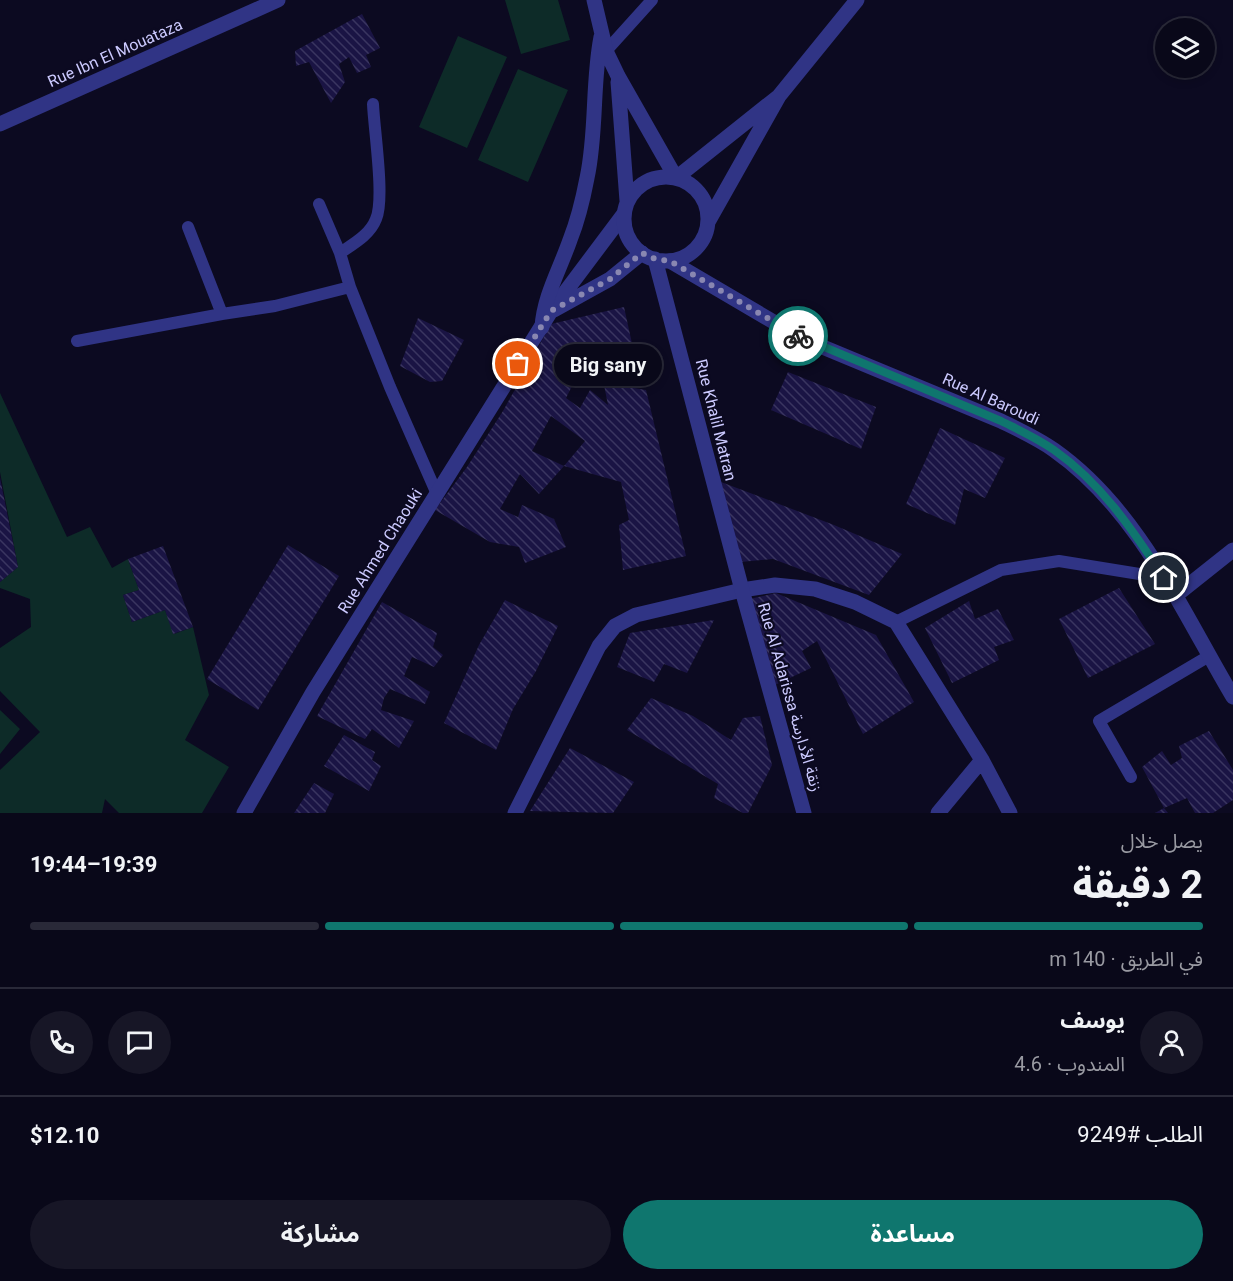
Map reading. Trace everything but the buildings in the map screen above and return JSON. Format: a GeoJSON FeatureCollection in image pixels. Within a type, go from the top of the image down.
{"type":"FeatureCollection","features":[{"type":"Feature","properties":{"kind":"street","name":"Rue Ibn El Mouataza"},"geometry":{"type":"LineString","coordinates":[[0,123],[278,0]]}},
{"type":"Feature","properties":{"kind":"street"},"geometry":{"type":"LineString","coordinates":[[594,0],[606,51],[676,178]]}},
{"type":"Feature","properties":{"kind":"street"},"geometry":{"type":"LineString","coordinates":[[551,311],[655,258],[684,257],[696,248],[704,236],[708,222],[779,96],[857,0]]}},
{"type":"Feature","properties":{"kind":"street"},"geometry":{"type":"LineString","coordinates":[[542,327],[543,308],[571,238],[588,175],[597,82],[596,59],[602,31]]}},
{"type":"Feature","properties":{"kind":"street"},"geometry":{"type":"LineString","coordinates":[[618,76],[625,230],[631,243],[655,258]]}},
{"type":"Feature","properties":{"kind":"street"},"geometry":{"type":"LineString","coordinates":[[676,178],[779,96]]}},
{"type":"Feature","properties":{"kind":"street"},"geometry":{"type":"LineString","coordinates":[[625,208],[635,189],[647,180],[662,177],[676,178],[690,184],[700,194],[706,208],[708,222]]}},
{"type":"Feature","properties":{"kind":"street","name":"Rue Ahmed Chaouki"},"geometry":{"type":"LineString","coordinates":[[244,813],[314,692],[551,311],[625,208]]}},
{"type":"Feature","properties":{"kind":"street","name":"Rue Al Baroudi"},"geometry":{"type":"LineString","coordinates":[[655,258],[801,338],[1001,421],[1052,449],[1076,468],[1114,506],[1133,530],[1175,596],[1233,697]]}},
{"type":"Feature","properties":{"kind":"street","name":"Rue Khalil Matran"},"geometry":{"type":"LineString","coordinates":[[655,258],[742,590]]}},
{"type":"Feature","properties":{"kind":"street"},"geometry":{"type":"LineString","coordinates":[[1175,596],[1233,550]]}},
{"type":"Feature","properties":{"kind":"street"},"geometry":{"type":"LineString","coordinates":[[516,813],[599,646],[615,627],[636,615],[717,595],[775,585],[815,589],[855,602],[896,622],[982,760],[1010,813]]}},
{"type":"Feature","properties":{"kind":"street","name":"Rue Al Adarissa زنقة الأدارسة"},"geometry":{"type":"LineString","coordinates":[[742,590],[804,813]]}},
{"type":"Feature","properties":{"kind":"street"},"geometry":{"type":"LineString","coordinates":[[938,813],[982,760]]}},
{"type":"Feature","properties":{"kind":"lane"},"geometry":{"type":"LineString","coordinates":[[606,51],[652,0]]}},
{"type":"Feature","properties":{"kind":"lane"},"geometry":{"type":"LineString","coordinates":[[340,253],[362,238],[376,219],[380,202],[373,104]]}},
{"type":"Feature","properties":{"kind":"lane"},"geometry":{"type":"LineString","coordinates":[[319,204],[340,253],[350,287],[390,387],[437,494]]}},
{"type":"Feature","properties":{"kind":"lane"},"geometry":{"type":"LineString","coordinates":[[188,227],[222,314]]}},
{"type":"Feature","properties":{"kind":"lane"},"geometry":{"type":"LineString","coordinates":[[77,341],[275,306],[350,287]]}},
{"type":"Feature","properties":{"kind":"lane"},"geometry":{"type":"LineString","coordinates":[[896,622],[1001,570],[1059,561],[1164,578]]}},
{"type":"Feature","properties":{"kind":"lane"},"geometry":{"type":"LineString","coordinates":[[1131,777],[1098,722],[1209,656]]}},
{"type":"Feature","properties":{"kind":"green space"},"geometry":{"type":"Polygon","coordinates":[[[505,0],[558,0],[570,40],[521,54],[505,0]]]}},
{"type":"Feature","properties":{"kind":"green space"},"geometry":{"type":"Polygon","coordinates":[[[458,36],[507,57],[467,148],[419,127],[458,36]]]}},
{"type":"Feature","properties":{"kind":"green space"},"geometry":{"type":"Polygon","coordinates":[[[518,69],[568,90],[528,182],[478,160],[518,69]]]}},
{"type":"Feature","properties":{"kind":"green space"},"geometry":{"type":"Polygon","coordinates":[[[0,393],[67,537],[90,527],[112,568],[128,559],[139,590],[123,595],[132,622],[165,610],[174,634],[193,627],[209,695],[185,740],[229,767],[202,813],[119,813],[105,799],[102,813],[0,813],[0,770],[40,732],[0,691],[0,648],[31,627],[30,599],[0,588],[0,582],[18,567],[0,472],[0,393]]]}},
{"type":"Feature","properties":{"kind":"green space"},"geometry":{"type":"Polygon","coordinates":[[[0,710],[20,729],[0,754],[0,710]]]}},
{"type":"Feature","properties":{"kind":"way so far"},"geometry":{"type":"LineString","coordinates":[[518,364],[551,311],[610,279],[642,253],[655,259],[670,261],[798,336]]}},
{"type":"Feature","properties":{"kind":"place","name":"Big sany"},"geometry":{"type":"Point","coordinates":[518,364]}},
{"type":"Feature","properties":{"kind":"route"},"geometry":{"type":"LineString","coordinates":[[798,336],[1001,421],[1052,449],[1066,459],[1108,499],[1133,530],[1164,578]]}}]}
